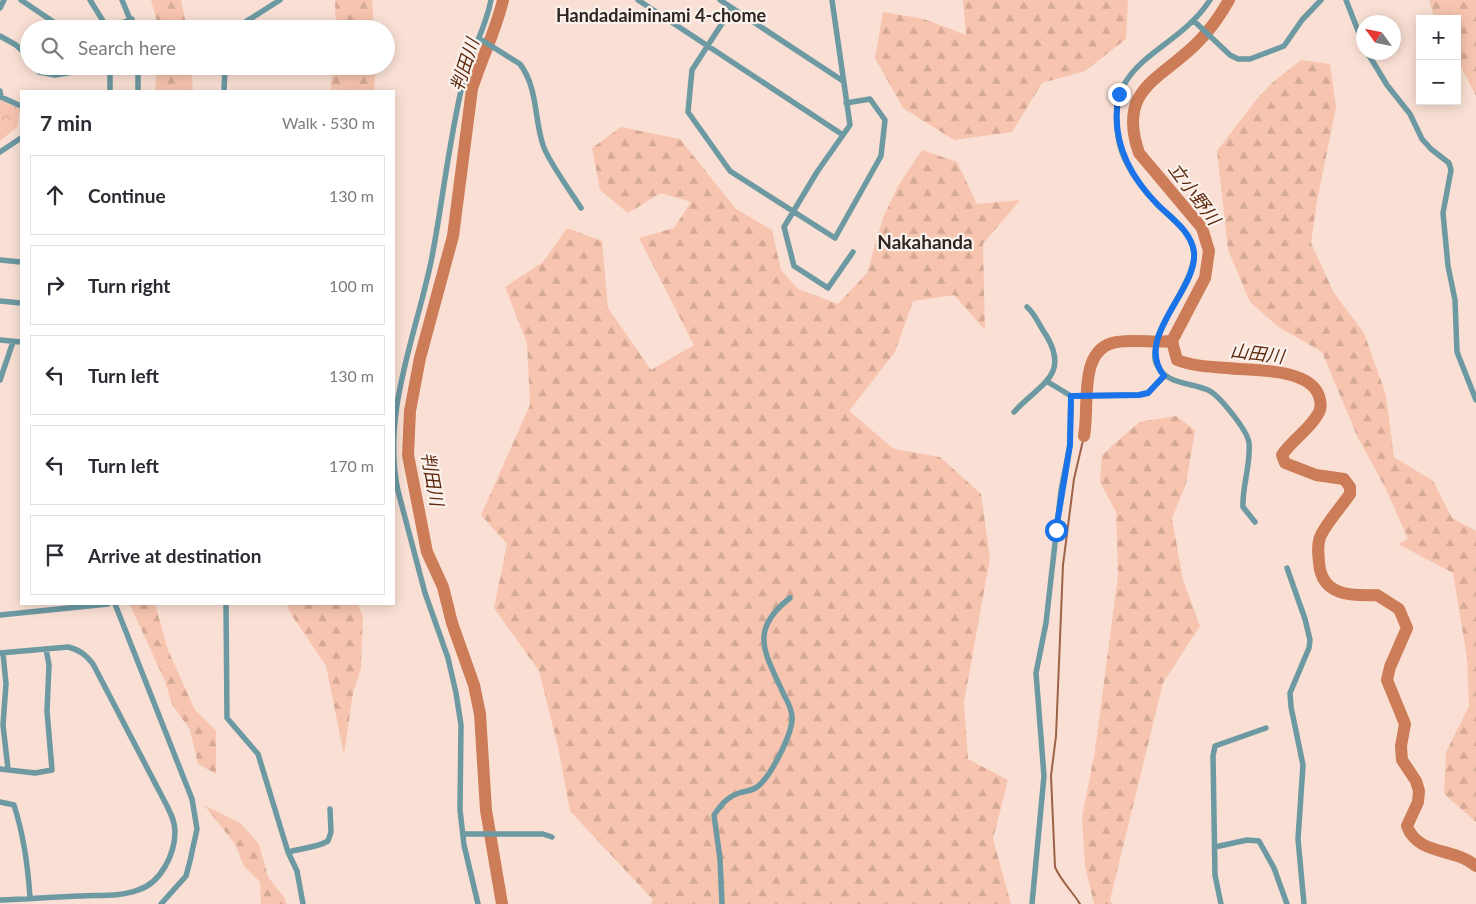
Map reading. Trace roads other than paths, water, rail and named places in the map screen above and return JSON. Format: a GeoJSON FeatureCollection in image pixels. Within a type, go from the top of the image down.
{"type":"FeatureCollection","features":[{"type":"Feature","properties":{"kind":"street"},"geometry":{"type":"LineString","coordinates":[[0,8],[4,0]]}},
{"type":"Feature","properties":{"kind":"street"},"geometry":{"type":"LineString","coordinates":[[21,0],[51,20]]}},
{"type":"Feature","properties":{"kind":"street"},"geometry":{"type":"LineString","coordinates":[[90,0],[103,20]]}},
{"type":"Feature","properties":{"kind":"street"},"geometry":{"type":"LineString","coordinates":[[122,0],[132,19]]}},
{"type":"Feature","properties":{"kind":"street"},"geometry":{"type":"LineString","coordinates":[[248,20],[280,0]]}},
{"type":"Feature","properties":{"kind":"street"},"geometry":{"type":"LineString","coordinates":[[395,428],[400,391],[432,256],[445,174],[463,81],[482,40],[490,0]]}},
{"type":"Feature","properties":{"kind":"street"},"geometry":{"type":"LineString","coordinates":[[638,0],[843,135]]}},
{"type":"Feature","properties":{"kind":"street"},"geometry":{"type":"LineString","coordinates":[[720,0],[843,81]]}},
{"type":"Feature","properties":{"kind":"street"},"geometry":{"type":"LineString","coordinates":[[832,0],[850,125],[784,227],[794,266],[828,288],[853,252]]}},
{"type":"Feature","properties":{"kind":"street"},"geometry":{"type":"LineString","coordinates":[[1210,0],[1194,21],[1151,54],[1126,80],[1119,94],[1116,110],[1117,127],[1124,159],[1133,175],[1157,204],[1181,227],[1190,240],[1194,253],[1192,265],[1166,318],[1156,352],[1156,362],[1164,376],[1208,390],[1216,396],[1246,433],[1249,442],[1243,507],[1255,522]]}},
{"type":"Feature","properties":{"kind":"street"},"geometry":{"type":"LineString","coordinates":[[1194,21],[1230,55],[1238,59],[1250,59],[1284,46],[1306,15],[1321,0]]}},
{"type":"Feature","properties":{"kind":"street"},"geometry":{"type":"LineString","coordinates":[[1346,0],[1356,26]]}},
{"type":"Feature","properties":{"kind":"street"},"geometry":{"type":"LineString","coordinates":[[732,8],[692,70],[688,112],[730,171],[834,238],[881,156],[885,120],[870,99],[846,103]]}},
{"type":"Feature","properties":{"kind":"street"},"geometry":{"type":"LineString","coordinates":[[0,36],[20,48]]}},
{"type":"Feature","properties":{"kind":"street"},"geometry":{"type":"LineString","coordinates":[[482,40],[520,64],[525,70],[531,86],[544,146],[580,208]]}},
{"type":"Feature","properties":{"kind":"street"},"geometry":{"type":"LineString","coordinates":[[1372,60],[1387,85],[1410,114],[1422,138],[1431,149],[1450,163],[1451,170],[1443,213],[1448,266],[1455,300],[1457,352],[1476,400]]}},
{"type":"Feature","properties":{"kind":"street"},"geometry":{"type":"LineString","coordinates":[[110,75],[110,90]]}},
{"type":"Feature","properties":{"kind":"street"},"geometry":{"type":"LineString","coordinates":[[138,75],[138,90]]}},
{"type":"Feature","properties":{"kind":"street"},"geometry":{"type":"LineString","coordinates":[[224,90],[225,75]]}},
{"type":"Feature","properties":{"kind":"street"},"geometry":{"type":"LineString","coordinates":[[0,91],[1,97],[20,106]]}},
{"type":"Feature","properties":{"kind":"street"},"geometry":{"type":"LineString","coordinates":[[0,152],[20,139]]}},
{"type":"Feature","properties":{"kind":"street"},"geometry":{"type":"LineString","coordinates":[[0,260],[20,262]]}},
{"type":"Feature","properties":{"kind":"street"},"geometry":{"type":"LineString","coordinates":[[0,301],[20,304]]}},
{"type":"Feature","properties":{"kind":"street"},"geometry":{"type":"LineString","coordinates":[[1014,412],[1026,399],[1048,382],[1056,360],[1055,351],[1035,314],[1027,307]]}},
{"type":"Feature","properties":{"kind":"street"},"geometry":{"type":"LineString","coordinates":[[0,340],[20,342]]}},
{"type":"Feature","properties":{"kind":"street"},"geometry":{"type":"LineString","coordinates":[[0,380],[13,342]]}},
{"type":"Feature","properties":{"kind":"street"},"geometry":{"type":"LineString","coordinates":[[1048,382],[1071,396],[1139,395],[1148,393],[1164,376]]}},
{"type":"Feature","properties":{"kind":"street"},"geometry":{"type":"LineString","coordinates":[[1032,904],[1044,776],[1036,673],[1048,614],[1060,498],[1070,445],[1071,396]]}},
{"type":"Feature","properties":{"kind":"street"},"geometry":{"type":"LineString","coordinates":[[395,477],[423,585],[448,658],[461,725],[459,784],[464,834],[478,904]]}},
{"type":"Feature","properties":{"kind":"street"},"geometry":{"type":"LineString","coordinates":[[1287,568],[1305,619],[1310,640],[1309,648],[1290,694],[1302,765],[1298,839],[1304,904]]}},
{"type":"Feature","properties":{"kind":"street"},"geometry":{"type":"LineString","coordinates":[[722,904],[720,859],[714,815],[728,798],[758,787],[785,746],[790,732],[792,718],[790,708],[766,654],[762,636],[766,624],[790,598]]}},
{"type":"Feature","properties":{"kind":"street"},"geometry":{"type":"LineString","coordinates":[[37,605],[37,611]]}},
{"type":"Feature","properties":{"kind":"street"},"geometry":{"type":"LineString","coordinates":[[0,615],[85,605]]}},
{"type":"Feature","properties":{"kind":"street"},"geometry":{"type":"LineString","coordinates":[[115,605],[192,799],[197,829],[186,876],[161,904]]}},
{"type":"Feature","properties":{"kind":"street"},"geometry":{"type":"LineString","coordinates":[[226,605],[227,718],[258,754],[288,852],[297,871],[303,904]]}},
{"type":"Feature","properties":{"kind":"street"},"geometry":{"type":"LineString","coordinates":[[0,900],[30,898],[49,902],[140,890],[157,878],[165,867],[171,855],[175,831],[167,806],[93,664],[78,650],[68,647],[2,653],[6,684],[3,725],[8,769]]}},
{"type":"Feature","properties":{"kind":"street"},"geometry":{"type":"LineString","coordinates":[[0,768],[35,773],[52,770],[47,711],[49,665],[46,649]]}},
{"type":"Feature","properties":{"kind":"street"},"geometry":{"type":"LineString","coordinates":[[1221,904],[1214,875],[1213,756],[1215,746],[1266,728]]}},
{"type":"Feature","properties":{"kind":"street"},"geometry":{"type":"LineString","coordinates":[[0,802],[14,805],[19,821],[24,843],[30,898]]}},
{"type":"Feature","properties":{"kind":"street"},"geometry":{"type":"LineString","coordinates":[[288,852],[304,847],[320,846],[328,841],[331,832],[330,809]]}},
{"type":"Feature","properties":{"kind":"street"},"geometry":{"type":"LineString","coordinates":[[464,834],[543,834],[552,837]]}},
{"type":"Feature","properties":{"kind":"street"},"geometry":{"type":"LineString","coordinates":[[1215,847],[1247,840],[1259,841],[1274,868],[1287,904]]}},
{"type":"Feature","properties":{"kind":"waterway","name":"判田川"},"geometry":{"type":"LineString","coordinates":[[502,904],[486,810],[480,714],[474,685],[452,623],[443,587],[427,552],[408,455],[410,411],[420,358],[453,236],[472,89],[503,0]]}},
{"type":"Feature","properties":{"kind":"waterway","name":"立小野川"},"geometry":{"type":"LineString","coordinates":[[1172,341],[1205,278],[1209,251],[1202,228],[1139,153],[1133,131],[1134,113],[1138,99],[1147,86],[1203,36],[1229,0]]}},
{"type":"Feature","properties":{"kind":"waterway","name":"山田川"},"geometry":{"type":"LineString","coordinates":[[1172,341],[1177,360],[1202,366],[1278,372],[1292,375],[1304,380],[1313,387],[1319,396],[1321,405],[1318,414],[1282,455],[1285,463],[1316,475],[1344,479],[1350,487],[1350,494],[1327,525],[1320,538],[1318,552],[1321,573],[1325,582],[1339,592],[1357,595],[1377,595],[1399,609],[1407,628],[1390,667],[1387,680],[1405,724],[1401,746],[1402,760],[1416,781],[1419,791],[1418,802],[1407,826],[1412,836],[1419,842],[1428,847],[1467,860],[1476,866]]}},
{"type":"Feature","properties":{"kind":"waterway","name":"立小野川"},"geometry":{"type":"LineString","coordinates":[[1084,436],[1088,380],[1096,355],[1104,347],[1117,342],[1172,341]]}},
{"type":"Feature","properties":{"kind":"waterway"},"geometry":{"type":"LineString","coordinates":[[1080,904],[1055,867],[1051,776],[1056,736],[1063,565],[1074,479],[1084,436]]}},
{"type":"Feature","properties":{"kind":"district","name":"Handadaiminami 4-chome"},"geometry":{"type":"Point","coordinates":[661,16]}},
{"type":"Feature","properties":{"kind":"district","name":"Nakahanda"},"geometry":{"type":"Point","coordinates":[925,242]}}]}
